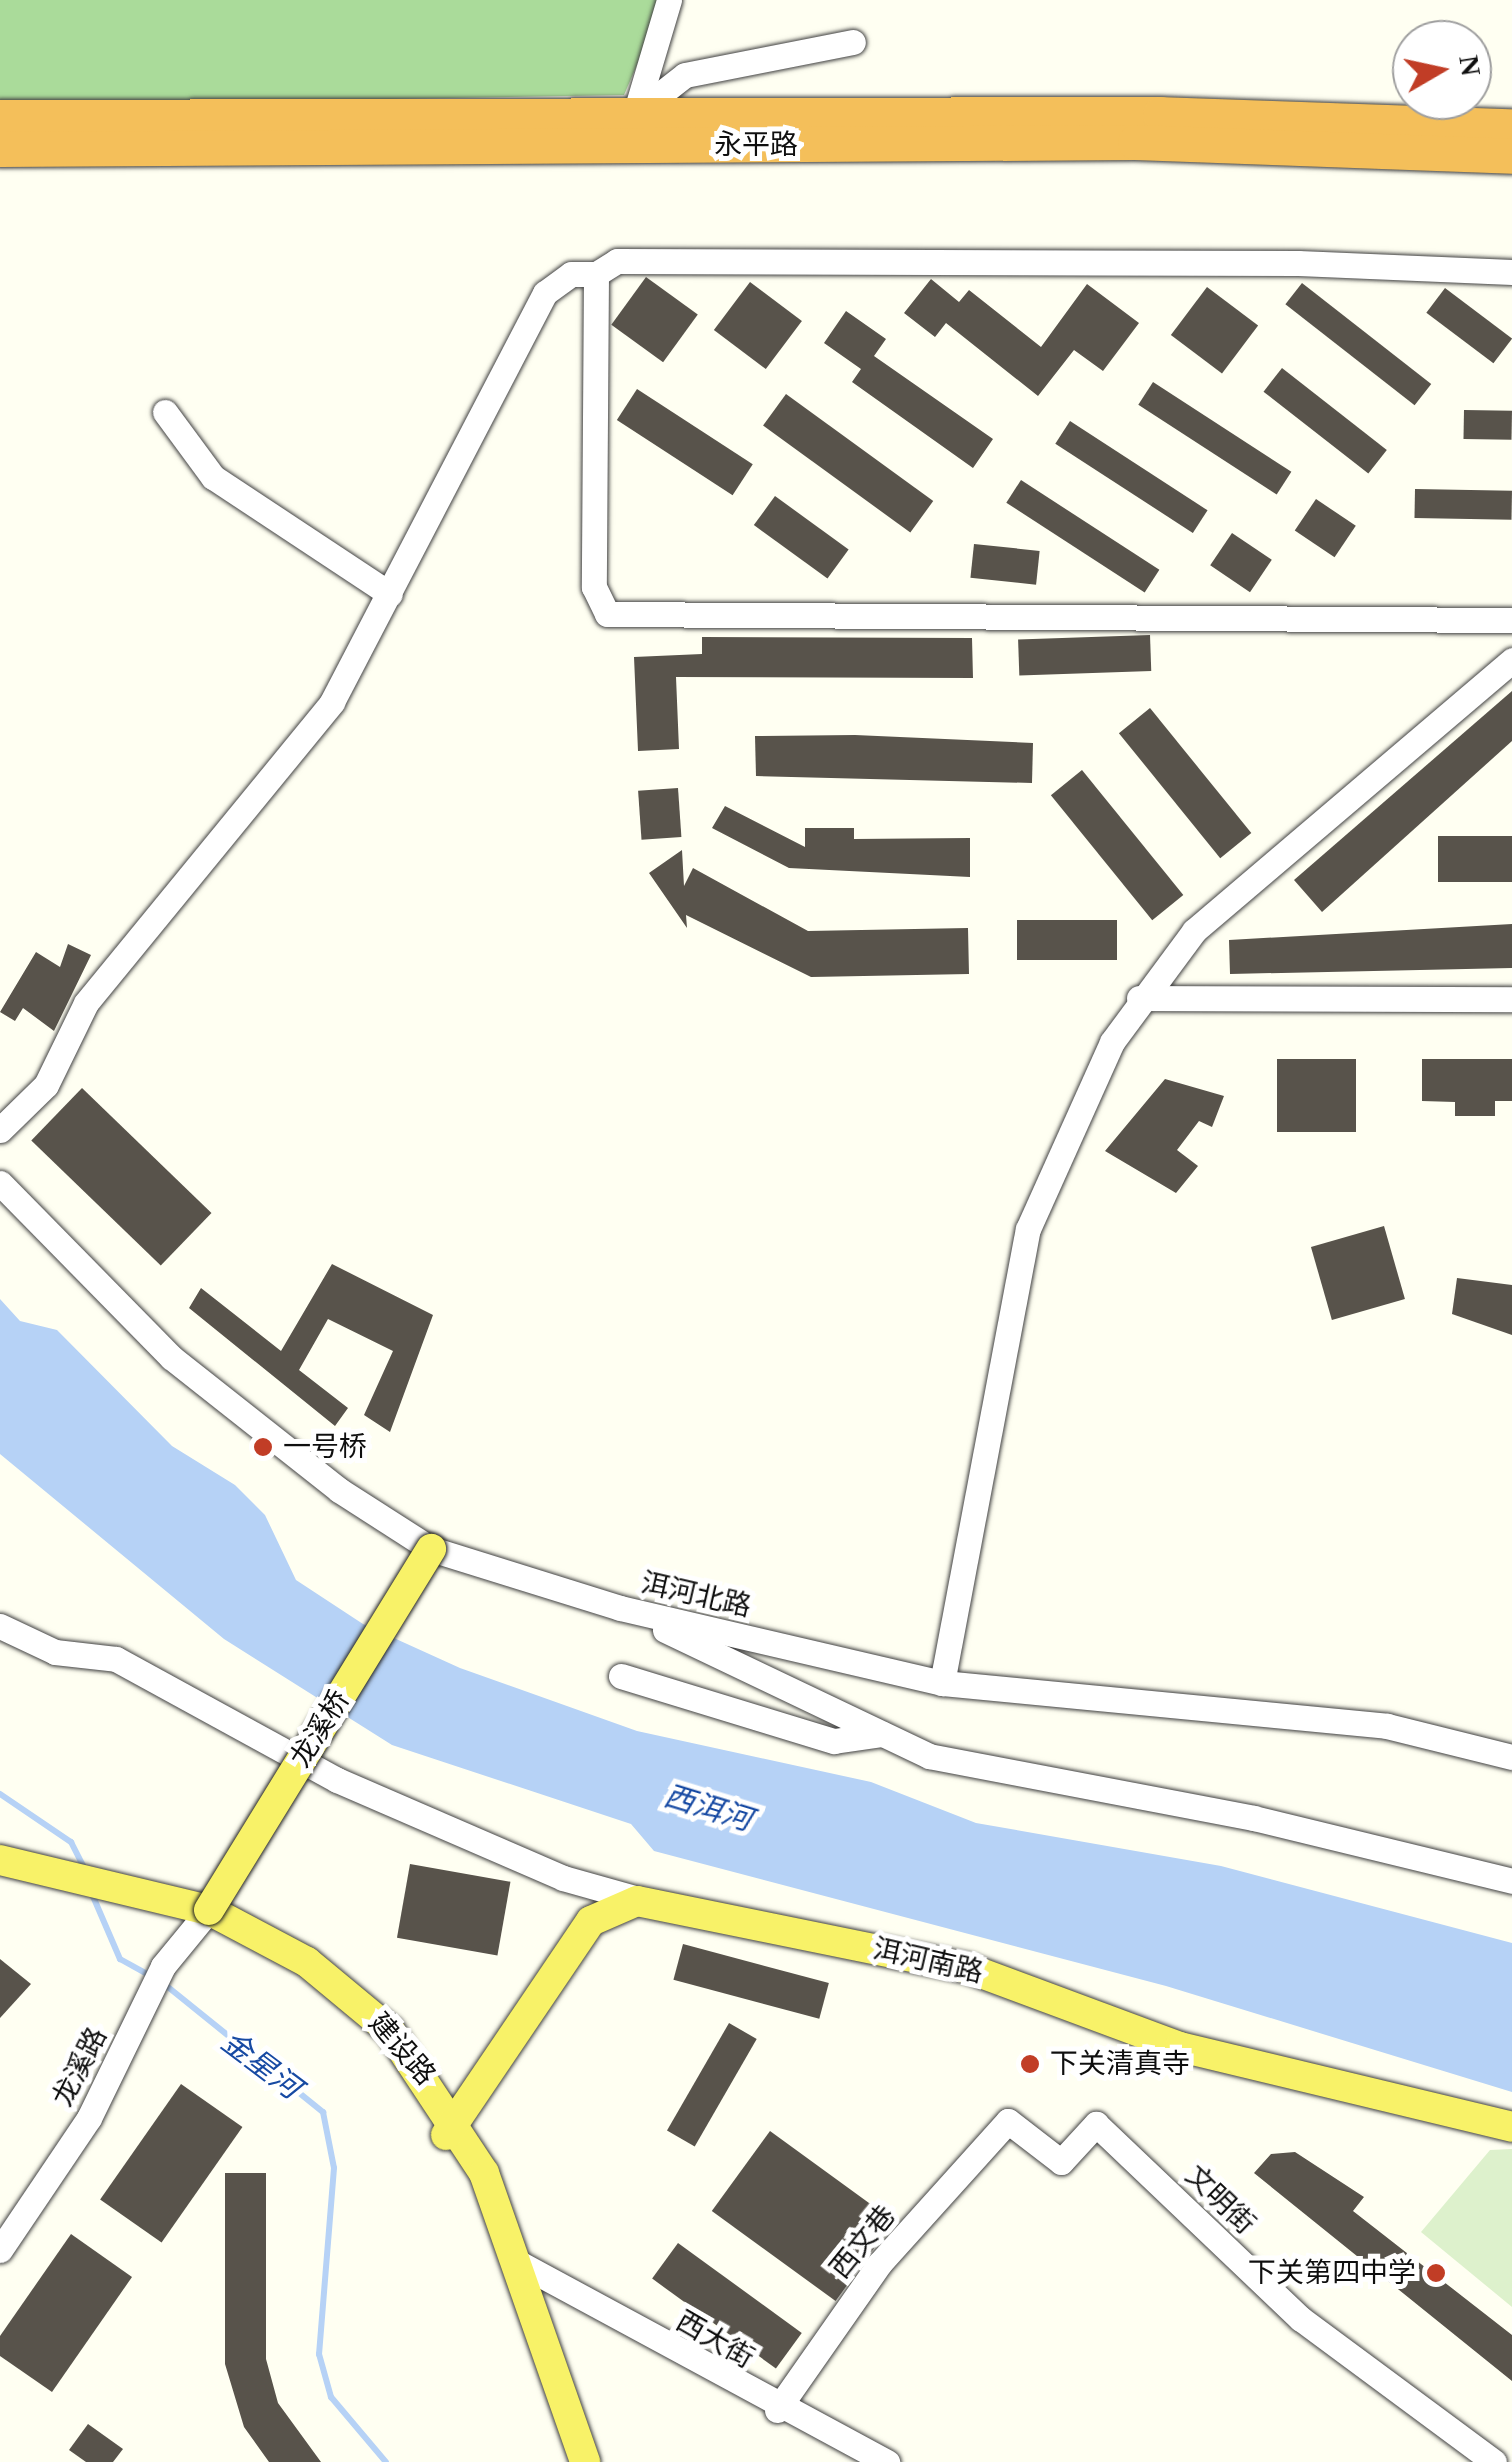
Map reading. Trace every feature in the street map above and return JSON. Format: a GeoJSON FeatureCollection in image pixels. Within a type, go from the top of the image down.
{"type":"FeatureCollection","features":[{"type":"Feature","properties":{"kind":"highway","name":"永平路"},"geometry":{"type":"LineString","coordinates":[[0,117],[1160,114],[1512,126]]}},
{"type":"Feature","properties":{"kind":"highway","name":"永平路"},"geometry":{"type":"LineString","coordinates":[[0,149],[1135,142],[1512,156]]}},
{"type":"Feature","properties":{"kind":"main road","name":"龙溪桥"},"geometry":{"type":"LineString","coordinates":[[203,1916],[431,1549]]}},
{"type":"Feature","properties":{"kind":"main road","name":"建设路"},"geometry":{"type":"LineString","coordinates":[[0,1860],[56,1882],[203,1916],[348,1992],[406,2050],[451,2127],[517,2262],[585,2462]]}},
{"type":"Feature","properties":{"kind":"main road","name":"建设路"},"geometry":{"type":"LineString","coordinates":[[0,1879],[56,1882]]}},
{"type":"Feature","properties":{"kind":"main road","name":"洱河南路"},"geometry":{"type":"LineString","coordinates":[[451,2127],[591,1921],[618,1903],[645,1901],[970,1969],[1180,2047],[1512,2126]]}},
{"type":"Feature","properties":{"kind":"main road","name":"建设路"},"geometry":{"type":"LineString","coordinates":[[451,2127],[567,2462]]}},
{"type":"Feature","properties":{"kind":"street"},"geometry":{"type":"LineString","coordinates":[[634,114],[669,0]]}},
{"type":"Feature","properties":{"kind":"street"},"geometry":{"type":"LineString","coordinates":[[634,114],[685,75],[853,42]]}},
{"type":"Feature","properties":{"kind":"street"},"geometry":{"type":"LineString","coordinates":[[0,1130],[46,1085],[86,1003],[332,702],[545,293],[571,274],[596,274],[617,262],[1298,262],[1512,272]]}},
{"type":"Feature","properties":{"kind":"street"},"geometry":{"type":"LineString","coordinates":[[596,274],[594,587],[608,614],[1512,620]]}},
{"type":"Feature","properties":{"kind":"street"},"geometry":{"type":"LineString","coordinates":[[165,412],[213,477],[390,594]]}},
{"type":"Feature","properties":{"kind":"street"},"geometry":{"type":"LineString","coordinates":[[942,1684],[1028,1228],[1138,998],[1194,931],[1512,660]]}},
{"type":"Feature","properties":{"kind":"street"},"geometry":{"type":"LineString","coordinates":[[1138,998],[1512,999]]}},
{"type":"Feature","properties":{"kind":"street","name":"洱河北路"},"geometry":{"type":"LineString","coordinates":[[0,1183],[172,1358],[339,1490],[431,1549],[620,1608],[942,1684],[1387,1726],[1512,1757]]}},
{"type":"Feature","properties":{"kind":"street"},"geometry":{"type":"LineString","coordinates":[[620,1608],[882,1734],[1014,1777],[1254,1818],[1512,1881]]}},
{"type":"Feature","properties":{"kind":"street"},"geometry":{"type":"LineString","coordinates":[[0,1626],[55,1652],[116,1659],[337,1780],[563,1878],[645,1901]]}},
{"type":"Feature","properties":{"kind":"street"},"geometry":{"type":"LineString","coordinates":[[621,1676],[834,1741],[882,1734]]}},
{"type":"Feature","properties":{"kind":"street","name":"龙溪路"},"geometry":{"type":"LineString","coordinates":[[0,2250],[89,2118],[164,1966],[203,1916]]}},
{"type":"Feature","properties":{"kind":"street","name":"西文巷"},"geometry":{"type":"LineString","coordinates":[[777,2410],[880,2263],[1008,2121]]}},
{"type":"Feature","properties":{"kind":"street","name":"文明街"},"geometry":{"type":"LineString","coordinates":[[1008,2121],[1061,2162],[1096,2124],[1302,2319],[1494,2462]]}},
{"type":"Feature","properties":{"kind":"street","name":"西大街"},"geometry":{"type":"LineString","coordinates":[[517,2262],[777,2410],[886,2462]]}},
{"type":"Feature","properties":{"kind":"green space"},"geometry":{"type":"Polygon","coordinates":[[[0,0],[665,0],[624,95],[210,102],[0,101],[0,0]]]}},
{"type":"Feature","properties":{"kind":"green space"},"geometry":{"type":"Polygon","coordinates":[[[1512,2149],[1512,2307],[1421,2232],[1490,2150],[1512,2149]]]}},
{"type":"Feature","properties":{"kind":"water","name":"西洱河"},"geometry":{"type":"Polygon","coordinates":[[[0,1299],[20,1321],[57,1330],[172,1446],[235,1485],[265,1515],[296,1580],[363,1624],[460,1668],[637,1731],[871,1782],[976,1823],[1221,1866],[1512,1943],[1512,2092],[1166,1986],[654,1851],[631,1824],[392,1745],[224,1639],[0,1454],[0,1299]]]}},
{"type":"Feature","properties":{"kind":"building"},"geometry":{"type":"Polygon","coordinates":[[[646,277],[698,315],[663,362],[611,325],[646,277]]]}},
{"type":"Feature","properties":{"kind":"building"},"geometry":{"type":"Polygon","coordinates":[[[931,279],[959,302],[969,290],[1041,347],[1087,284],[1139,323],[1103,371],[1074,350],[1038,396],[946,323],[935,337],[904,313],[931,279]]]}},
{"type":"Feature","properties":{"kind":"building"},"geometry":{"type":"Polygon","coordinates":[[[750,282],[802,321],[766,369],[714,330],[750,282]]]}},
{"type":"Feature","properties":{"kind":"building"},"geometry":{"type":"Polygon","coordinates":[[[1302,283],[1431,384],[1415,405],[1285,304],[1302,283]]]}},
{"type":"Feature","properties":{"kind":"building"},"geometry":{"type":"Polygon","coordinates":[[[1207,287],[1258,326],[1222,373],[1171,335],[1207,287]]]}},
{"type":"Feature","properties":{"kind":"building"},"geometry":{"type":"Polygon","coordinates":[[[1445,288],[1512,338],[1493,363],[1426,313],[1445,288]]]}},
{"type":"Feature","properties":{"kind":"building"},"geometry":{"type":"Polygon","coordinates":[[[846,311],[886,339],[874,356],[993,439],[973,468],[852,382],[861,369],[824,343],[846,311]]]}},
{"type":"Feature","properties":{"kind":"building"},"geometry":{"type":"Polygon","coordinates":[[[1282,368],[1387,450],[1368,474],[1264,392],[1282,368]]]}},
{"type":"Feature","properties":{"kind":"building"},"geometry":{"type":"Polygon","coordinates":[[[1153,382],[1291,472],[1277,495],[1138,405],[1153,382]]]}},
{"type":"Feature","properties":{"kind":"building"},"geometry":{"type":"Polygon","coordinates":[[[637,389],[753,464],[733,495],[617,420],[637,389]]]}},
{"type":"Feature","properties":{"kind":"building"},"geometry":{"type":"Polygon","coordinates":[[[786,394],[933,501],[910,533],[763,426],[786,394]]]}},
{"type":"Feature","properties":{"kind":"building"},"geometry":{"type":"Polygon","coordinates":[[[1464,410],[1512,411],[1511,440],[1463,439],[1464,410]]]}},
{"type":"Feature","properties":{"kind":"building"},"geometry":{"type":"Polygon","coordinates":[[[1070,421],[1208,510],[1193,533],[1055,444],[1070,421]]]}},
{"type":"Feature","properties":{"kind":"building"},"geometry":{"type":"Polygon","coordinates":[[[1021,480],[1159,570],[1145,593],[1006,503],[1021,480]]]}},
{"type":"Feature","properties":{"kind":"building"},"geometry":{"type":"Polygon","coordinates":[[[1415,489],[1512,491],[1511,520],[1414,518],[1415,489]]]}},
{"type":"Feature","properties":{"kind":"building"},"geometry":{"type":"Polygon","coordinates":[[[775,496],[849,549],[827,579],[754,525],[775,496]]]}},
{"type":"Feature","properties":{"kind":"building"},"geometry":{"type":"Polygon","coordinates":[[[1316,499],[1356,526],[1335,557],[1295,531],[1316,499]]]}},
{"type":"Feature","properties":{"kind":"building"},"geometry":{"type":"Polygon","coordinates":[[[1232,533],[1272,560],[1250,592],[1210,565],[1232,533]]]}},
{"type":"Feature","properties":{"kind":"building"},"geometry":{"type":"Polygon","coordinates":[[[974,544],[1040,551],[1036,585],[970,578],[974,544]]]}},
{"type":"Feature","properties":{"kind":"building"},"geometry":{"type":"Polygon","coordinates":[[[1150,635],[1151,671],[1019,676],[1018,640],[1150,635]]]}},
{"type":"Feature","properties":{"kind":"building"},"geometry":{"type":"Polygon","coordinates":[[[702,637],[972,638],[973,678],[676,677],[679,749],[638,751],[634,657],[702,654],[702,637]]]}},
{"type":"Feature","properties":{"kind":"building"},"geometry":{"type":"Polygon","coordinates":[[[1512,691],[1512,741],[1322,912],[1294,880],[1512,691]]]}},
{"type":"Feature","properties":{"kind":"building"},"geometry":{"type":"Polygon","coordinates":[[[1150,708],[1251,833],[1220,858],[1119,733],[1150,708]]]}},
{"type":"Feature","properties":{"kind":"building"},"geometry":{"type":"Polygon","coordinates":[[[855,735],[1033,743],[1032,783],[756,776],[755,736],[855,735]]]}},
{"type":"Feature","properties":{"kind":"building"},"geometry":{"type":"Polygon","coordinates":[[[1082,770],[1183,895],[1152,920],[1051,795],[1082,770]]]}},
{"type":"Feature","properties":{"kind":"building"},"geometry":{"type":"Polygon","coordinates":[[[678,788],[681,837],[642,840],[638,791],[678,788]]]}},
{"type":"Feature","properties":{"kind":"building"},"geometry":{"type":"Polygon","coordinates":[[[725,806],[805,847],[805,828],[854,828],[854,839],[970,838],[970,877],[789,868],[712,828],[725,806]]]}},
{"type":"Feature","properties":{"kind":"building"},"geometry":{"type":"Polygon","coordinates":[[[1438,836],[1512,836],[1512,882],[1438,882],[1438,836]]]}},
{"type":"Feature","properties":{"kind":"building"},"geometry":{"type":"Polygon","coordinates":[[[682,850],[684,886],[693,868],[808,931],[968,928],[969,974],[811,977],[686,915],[687,928],[649,873],[682,850]]]}},
{"type":"Feature","properties":{"kind":"building"},"geometry":{"type":"Polygon","coordinates":[[[1017,920],[1117,920],[1117,960],[1017,960],[1017,920]]]}},
{"type":"Feature","properties":{"kind":"building"},"geometry":{"type":"Polygon","coordinates":[[[1512,924],[1512,968],[1230,974],[1229,940],[1512,924]]]}},
{"type":"Feature","properties":{"kind":"building"},"geometry":{"type":"Polygon","coordinates":[[[68,944],[91,955],[54,1031],[23,1008],[15,1021],[0,1012],[36,952],[60,967],[68,944]]]}},
{"type":"Feature","properties":{"kind":"building"},"geometry":{"type":"Polygon","coordinates":[[[1277,1059],[1356,1059],[1356,1132],[1277,1132],[1277,1059]]]}},
{"type":"Feature","properties":{"kind":"building"},"geometry":{"type":"Polygon","coordinates":[[[1422,1059],[1512,1059],[1512,1101],[1495,1101],[1495,1116],[1455,1116],[1455,1102],[1422,1101],[1422,1059]]]}},
{"type":"Feature","properties":{"kind":"building"},"geometry":{"type":"Polygon","coordinates":[[[1165,1079],[1224,1096],[1212,1127],[1199,1121],[1177,1150],[1198,1166],[1176,1193],[1105,1151],[1165,1079]]]}},
{"type":"Feature","properties":{"kind":"building"},"geometry":{"type":"Polygon","coordinates":[[[82,1088],[211,1213],[161,1266],[31,1141],[82,1088]]]}},
{"type":"Feature","properties":{"kind":"building"},"geometry":{"type":"Polygon","coordinates":[[[1384,1226],[1405,1299],[1332,1320],[1311,1247],[1384,1226]]]}},
{"type":"Feature","properties":{"kind":"building"},"geometry":{"type":"Polygon","coordinates":[[[332,1264],[433,1315],[390,1432],[364,1415],[393,1351],[328,1319],[299,1370],[348,1408],[335,1426],[189,1308],[201,1288],[281,1351],[332,1264]]]}},
{"type":"Feature","properties":{"kind":"building"},"geometry":{"type":"Polygon","coordinates":[[[1457,1278],[1512,1285],[1512,1335],[1452,1314],[1457,1278]]]}},
{"type":"Feature","properties":{"kind":"building"},"geometry":{"type":"Polygon","coordinates":[[[410,1864],[510,1882],[497,1956],[397,1938],[410,1864]]]}},
{"type":"Feature","properties":{"kind":"building"},"geometry":{"type":"Polygon","coordinates":[[[683,1944],[829,1983],[819,2019],[673,1980],[683,1944]]]}},
{"type":"Feature","properties":{"kind":"building"},"geometry":{"type":"Polygon","coordinates":[[[0,1959],[31,1984],[0,2018],[0,1959]]]}},
{"type":"Feature","properties":{"kind":"building"},"geometry":{"type":"Polygon","coordinates":[[[729,2023],[757,2039],[695,2146],[667,2130],[729,2023]]]}},
{"type":"Feature","properties":{"kind":"building"},"geometry":{"type":"Polygon","coordinates":[[[181,2084],[242,2127],[162,2243],[100,2200],[181,2084]]]}},
{"type":"Feature","properties":{"kind":"building"},"geometry":{"type":"Polygon","coordinates":[[[770,2131],[894,2221],[836,2301],[712,2211],[770,2131]]]}},
{"type":"Feature","properties":{"kind":"building"},"geometry":{"type":"Polygon","coordinates":[[[1295,2152],[1364,2197],[1353,2211],[1512,2335],[1512,2381],[1254,2173],[1271,2154],[1295,2152]]]}},
{"type":"Feature","properties":{"kind":"building"},"geometry":{"type":"Polygon","coordinates":[[[225,2173],[266,2173],[266,2359],[278,2403],[321,2462],[269,2462],[244,2427],[225,2364],[225,2173]]]}},
{"type":"Feature","properties":{"kind":"building"},"geometry":{"type":"Polygon","coordinates":[[[71,2234],[132,2277],[52,2392],[0,2356],[0,2336],[71,2234]]]}},
{"type":"Feature","properties":{"kind":"building"},"geometry":{"type":"Polygon","coordinates":[[[678,2243],[802,2333],[776,2369],[652,2279],[678,2243]]]}},
{"type":"Feature","properties":{"kind":"building"},"geometry":{"type":"Polygon","coordinates":[[[88,2424],[123,2449],[113,2462],[86,2462],[69,2450],[88,2424]]]}},
{"type":"Feature","properties":{"kind":"waterway","name":"金星河"},"geometry":{"type":"LineString","coordinates":[[0,1794],[71,1842],[86,1872]]}},
{"type":"Feature","properties":{"kind":"waterway","name":"金星河"},"geometry":{"type":"LineString","coordinates":[[92,1894],[120,1959],[152,1977]]}},
{"type":"Feature","properties":{"kind":"waterway","name":"金星河"},"geometry":{"type":"LineString","coordinates":[[163,1983],[323,2112],[334,2168],[319,2354],[331,2397],[386,2462]]}},
{"type":"Feature","properties":{"kind":"place","name":"一号桥"},"geometry":{"type":"Point","coordinates":[263,1447]}},
{"type":"Feature","properties":{"kind":"place","name":"下关清真寺"},"geometry":{"type":"Point","coordinates":[1030,2064]}},
{"type":"Feature","properties":{"kind":"place","name":"下关第四中学"},"geometry":{"type":"Point","coordinates":[1436,2273]}}]}
